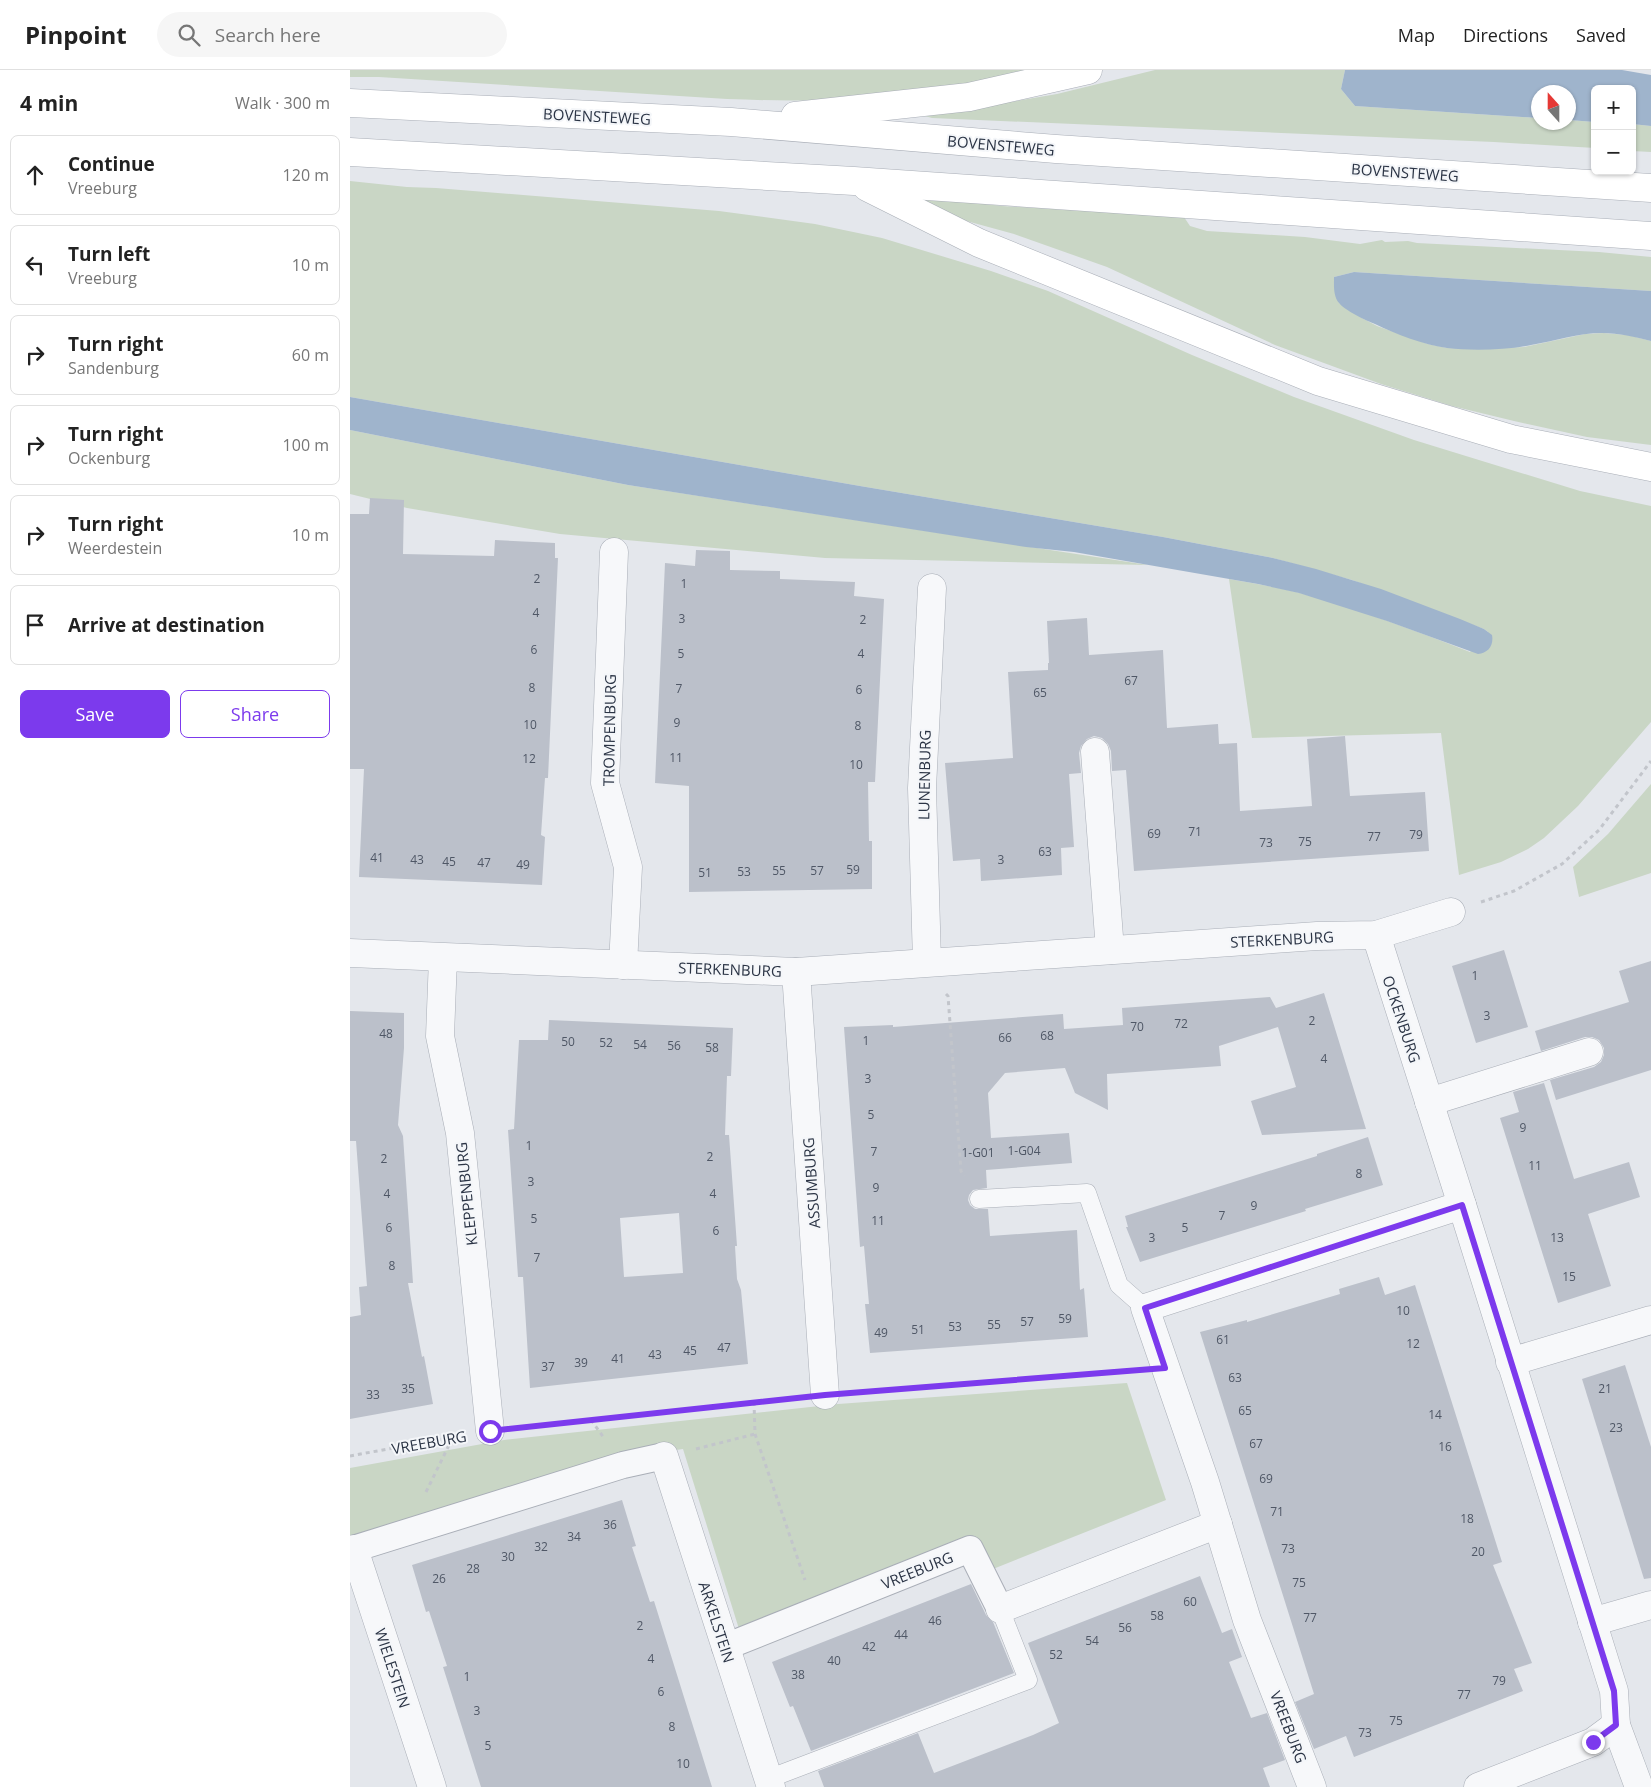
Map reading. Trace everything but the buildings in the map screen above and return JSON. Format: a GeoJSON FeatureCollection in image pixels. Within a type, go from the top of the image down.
{"type":"FeatureCollection","features":[{"type":"Feature","properties":{"kind":"main road"},"geometry":{"type":"LineString","coordinates":[[731,122],[969,97],[1088,70]]}},
{"type":"Feature","properties":{"kind":"main road","name":"BOVENSTEWEG"},"geometry":{"type":"LineString","coordinates":[[350,103],[731,122],[1056,149],[1651,188]]}},
{"type":"Feature","properties":{"kind":"main road"},"geometry":{"type":"LineString","coordinates":[[350,152],[854,181],[1651,236]]}},
{"type":"Feature","properties":{"kind":"main road"},"geometry":{"type":"LineString","coordinates":[[854,181],[979,243],[1318,381],[1511,439],[1651,467]]}},
{"type":"Feature","properties":{"kind":"street","name":"TROMPENBURG"},"geometry":{"type":"LineString","coordinates":[[614,552],[605,783],[628,867],[623,966]]}},
{"type":"Feature","properties":{"kind":"street","name":"LUNENBURG"},"geometry":{"type":"LineString","coordinates":[[927,962],[922,788],[932,588]]}},
{"type":"Feature","properties":{"kind":"street"},"geometry":{"type":"LineString","coordinates":[[1095,752],[1110,950]]}},
{"type":"Feature","properties":{"kind":"street","name":"STERKENBURG"},"geometry":{"type":"LineString","coordinates":[[350,954],[796,972],[1316,936],[1376,935],[1451,912]]}},
{"type":"Feature","properties":{"kind":"street","name":"OCKENBURG"},"geometry":{"type":"LineString","coordinates":[[1376,935],[1614,1691],[1616,1725],[1639,1787]]}},
{"type":"Feature","properties":{"kind":"street","name":"KLEPPENBURG"},"geometry":{"type":"LineString","coordinates":[[443,958],[440,1036],[460,1133],[490,1431]]}},
{"type":"Feature","properties":{"kind":"street","name":"ASSUMBURG"},"geometry":{"type":"LineString","coordinates":[[796,972],[825,1395]]}},
{"type":"Feature","properties":{"kind":"street"},"geometry":{"type":"LineString","coordinates":[[1429,1102],[1589,1052]]}},
{"type":"Feature","properties":{"kind":"street"},"geometry":{"type":"LineString","coordinates":[[1145,1308],[1462,1205]]}},
{"type":"Feature","properties":{"kind":"street","name":"VREEBURG"},"geometry":{"type":"LineString","coordinates":[[1145,1308],[1218,1524],[1247,1620],[1312,1787]]}},
{"type":"Feature","properties":{"kind":"street"},"geometry":{"type":"LineString","coordinates":[[1510,1362],[1651,1320]]}},
{"type":"Feature","properties":{"kind":"street"},"geometry":{"type":"LineString","coordinates":[[352,1550],[623,1465],[664,1456]]}},
{"type":"Feature","properties":{"kind":"street","name":"ARKELSTEIN"},"geometry":{"type":"LineString","coordinates":[[664,1456],[769,1783]]}},
{"type":"Feature","properties":{"kind":"street"},"geometry":{"type":"LineString","coordinates":[[1000,1608],[1218,1524]]}},
{"type":"Feature","properties":{"kind":"street","name":"VREEBURG"},"geometry":{"type":"LineString","coordinates":[[725,1647],[970,1548],[1000,1608]]}},
{"type":"Feature","properties":{"kind":"street","name":"WIELESTEIN"},"geometry":{"type":"LineString","coordinates":[[352,1550],[432,1787]]}},
{"type":"Feature","properties":{"kind":"street"},"geometry":{"type":"LineString","coordinates":[[1592,1622],[1651,1605]]}},
{"type":"Feature","properties":{"kind":"street"},"geometry":{"type":"LineString","coordinates":[[1478,1787],[1593,1742],[1616,1725]]}},
{"type":"Feature","properties":{"kind":"lane"},"geometry":{"type":"LineString","coordinates":[[979,1199],[1088,1194],[1119,1285],[1145,1308]]}},
{"type":"Feature","properties":{"kind":"lane"},"geometry":{"type":"LineString","coordinates":[[769,1783],[1028,1680],[1000,1608]]}},
{"type":"Feature","properties":{"kind":"path"},"geometry":{"type":"LineString","coordinates":[[1451,912],[1514,891],[1562,864],[1599,830],[1651,761]]}},
{"type":"Feature","properties":{"kind":"path"},"geometry":{"type":"LineString","coordinates":[[927,962],[948,996],[961,1170],[979,1199]]}},
{"type":"Feature","properties":{"kind":"path","name":"VREEBURG"},"geometry":{"type":"LineString","coordinates":[[350,1456],[490,1431],[754,1402],[1165,1368]]}},
{"type":"Feature","properties":{"kind":"path"},"geometry":{"type":"LineString","coordinates":[[754,1402],[755,1434],[816,1610]]}},
{"type":"Feature","properties":{"kind":"path"},"geometry":{"type":"LineString","coordinates":[[664,1456],[755,1434]]}},
{"type":"Feature","properties":{"kind":"path"},"geometry":{"type":"LineString","coordinates":[[405,1533],[453,1437]]}},
{"type":"Feature","properties":{"kind":"green space"},"geometry":{"type":"Polygon","coordinates":[[[350,70],[1046,70],[994,80],[914,91],[794,101],[727,99],[379,77],[350,77],[350,70]]]}},
{"type":"Feature","properties":{"kind":"green space"},"geometry":{"type":"Polygon","coordinates":[[[1155,70],[1345,70],[1341,89],[1355,106],[1531,118],[1531,130],[1576,130],[1576,121],[1591,122],[1591,148],[932,118],[925,116],[926,113],[1057,94],[1155,70]]]}},
{"type":"Feature","properties":{"kind":"green space"},"geometry":{"type":"Polygon","coordinates":[[[1636,124],[1651,126],[1651,152],[1636,151],[1636,124]]]}},
{"type":"Feature","properties":{"kind":"green space"},"geometry":{"type":"Polygon","coordinates":[[[350,181],[719,211],[815,224],[882,238],[991,271],[1048,291],[1192,355],[1294,397],[1414,440],[1580,491],[1651,506],[1651,722],[1578,806],[1544,838],[1528,849],[1501,862],[1459,875],[1441,733],[1252,738],[1229,579],[1283,589],[1322,599],[1386,620],[1470,652],[1488,632],[1484,629],[1352,580],[1273,558],[1163,537],[350,397],[350,181]]]}},
{"type":"Feature","properties":{"kind":"green space"},"geometry":{"type":"Polygon","coordinates":[[[920,198],[1002,206],[1184,217],[1190,226],[1207,231],[1305,237],[1360,244],[1382,240],[1385,242],[1408,241],[1599,252],[1651,257],[1651,291],[1354,272],[1334,277],[1339,303],[1362,318],[1377,326],[1428,344],[1447,348],[1524,347],[1585,334],[1603,333],[1628,335],[1651,341],[1651,445],[1587,437],[1514,421],[1452,406],[1381,384],[1275,345],[1107,267],[1014,234],[930,211],[920,198]]]}},
{"type":"Feature","properties":{"kind":"green space"},"geometry":{"type":"Polygon","coordinates":[[[350,430],[628,485],[1148,565],[825,558],[560,534],[407,508],[350,494],[350,430]]]}},
{"type":"Feature","properties":{"kind":"green space"},"geometry":{"type":"Polygon","coordinates":[[[1651,784],[1651,873],[1579,897],[1573,867],[1608,834],[1651,784]]]}},
{"type":"Feature","properties":{"kind":"green space"},"geometry":{"type":"Polygon","coordinates":[[[1127,1383],[1166,1500],[988,1571],[974,1538],[739,1629],[683,1449],[604,1460],[350,1539],[350,1468],[504,1440],[838,1404],[1127,1383]]]}},
{"type":"Feature","properties":{"kind":"water"},"geometry":{"type":"Polygon","coordinates":[[[1345,70],[1622,70],[1651,75],[1651,126],[1636,124],[1636,85],[1591,85],[1591,122],[1576,121],[1576,85],[1531,85],[1531,118],[1355,106],[1341,89],[1345,70]]]}},
{"type":"Feature","properties":{"kind":"water"},"geometry":{"type":"Polygon","coordinates":[[[1354,272],[1651,291],[1651,341],[1621,334],[1602,333],[1584,334],[1521,347],[1500,349],[1467,350],[1438,347],[1392,332],[1361,318],[1342,306],[1335,294],[1334,277],[1354,272]]]}},
{"type":"Feature","properties":{"kind":"water"},"geometry":{"type":"Polygon","coordinates":[[[350,397],[1163,537],[1273,558],[1381,589],[1460,619],[1484,629],[1492,635],[1492,642],[1487,650],[1478,654],[1387,621],[1299,593],[1258,584],[1074,552],[1026,547],[628,485],[350,430],[350,397]]]}},
{"type":"Feature","properties":{"kind":"route"},"geometry":{"type":"LineString","coordinates":[[490,1431],[825,1395],[1165,1368],[1145,1308],[1462,1205],[1614,1691],[1616,1725],[1593,1742]]}}]}
